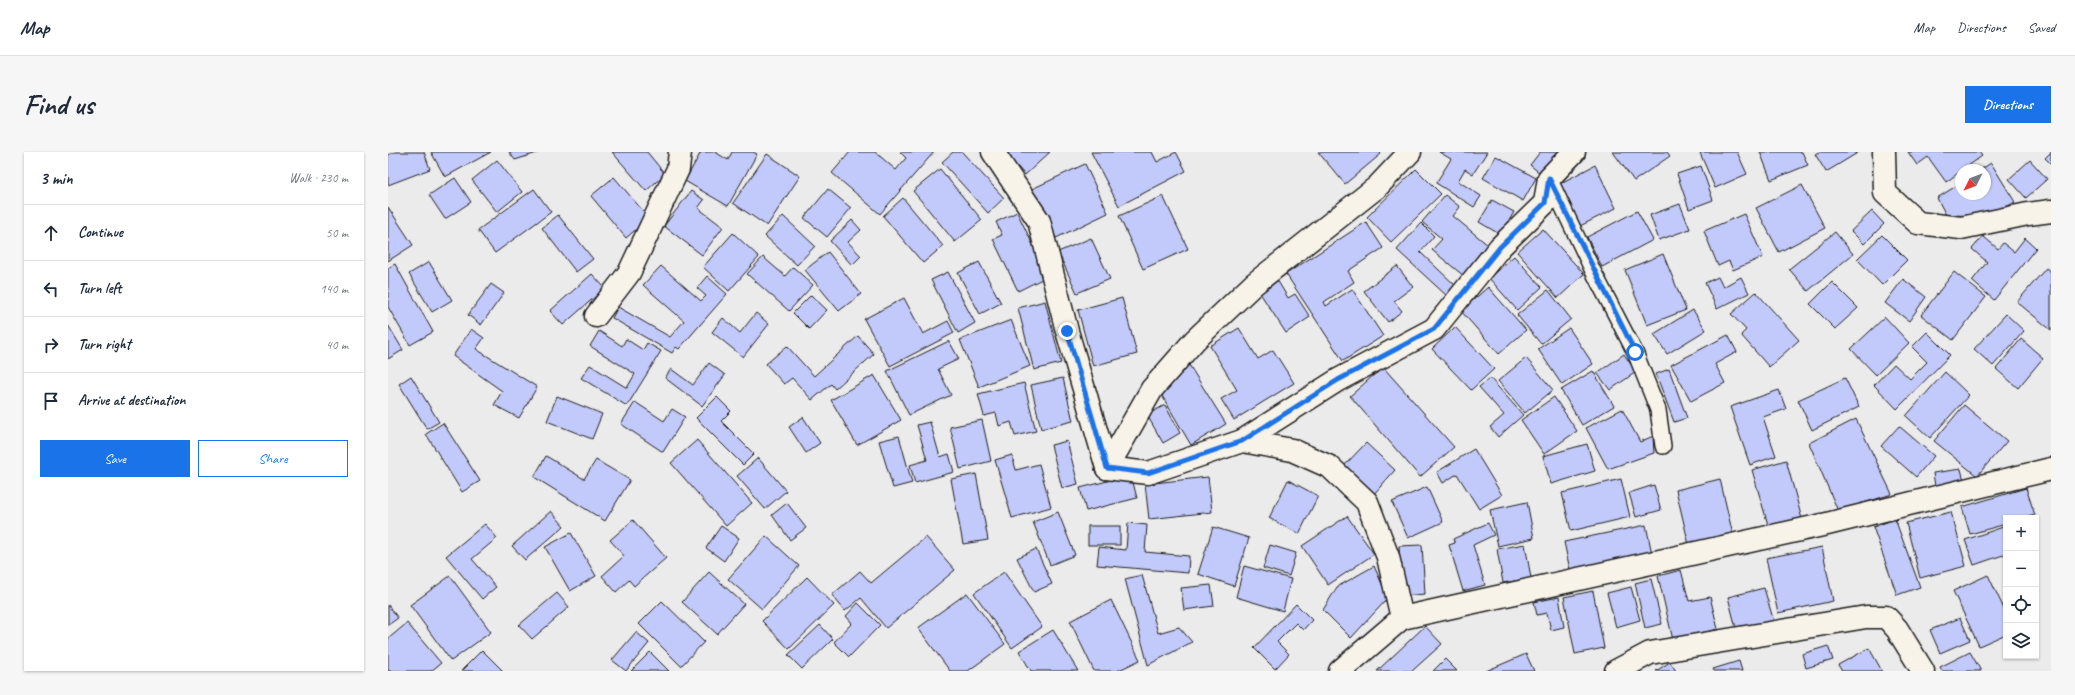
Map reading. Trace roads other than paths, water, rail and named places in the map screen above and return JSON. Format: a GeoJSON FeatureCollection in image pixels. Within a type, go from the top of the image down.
{"type":"FeatureCollection","features":[{"type":"Feature","properties":{"kind":"street"},"geometry":{"type":"LineString","coordinates":[[596,316],[629,273],[678,169],[680,152]]}},
{"type":"Feature","properties":{"kind":"street"},"geometry":{"type":"LineString","coordinates":[[993,152],[1039,221],[1070,339],[1107,468]]}},
{"type":"Feature","properties":{"kind":"street"},"geometry":{"type":"LineString","coordinates":[[1107,468],[1152,389],[1195,340],[1254,284],[1377,187],[1410,152]]}},
{"type":"Feature","properties":{"kind":"street"},"geometry":{"type":"LineString","coordinates":[[1107,468],[1148,473],[1242,441],[1338,380],[1434,329],[1500,247],[1545,203],[1549,178],[1574,152]]}},
{"type":"Feature","properties":{"kind":"street"},"geometry":{"type":"LineString","coordinates":[[1884,152],[1885,193],[1918,223],[1962,228],[2028,214],[2051,212]]}},
{"type":"Feature","properties":{"kind":"street"},"geometry":{"type":"LineString","coordinates":[[1242,441],[1292,450],[1330,467],[1367,502],[1388,557],[1402,618]]}},
{"type":"Feature","properties":{"kind":"street"},"geometry":{"type":"LineString","coordinates":[[1340,671],[1402,618],[1827,524],[2051,470]]}},
{"type":"Feature","properties":{"kind":"street"},"geometry":{"type":"LineString","coordinates":[[1616,671],[1650,653],[1866,617],[1886,617],[1897,629],[1923,671]]}},
{"type":"Feature","properties":{"kind":"lane"},"geometry":{"type":"LineString","coordinates":[[1549,178],[1635,352],[1658,410],[1663,446]]}}]}
